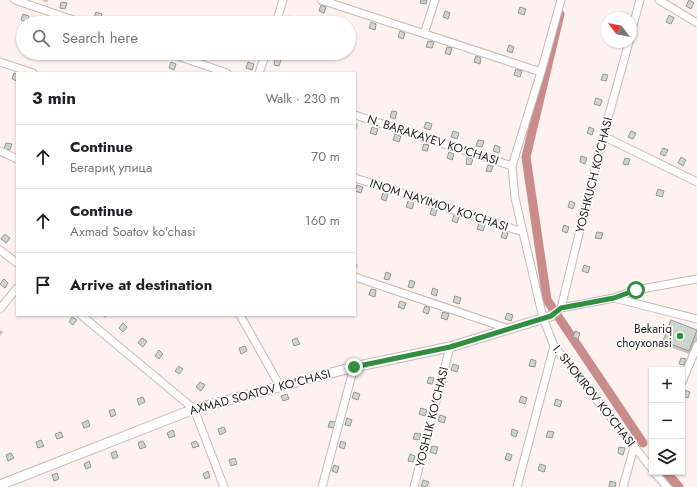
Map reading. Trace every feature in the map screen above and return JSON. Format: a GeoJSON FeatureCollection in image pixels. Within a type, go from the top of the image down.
{"type":"FeatureCollection","features":[{"type":"Feature","properties":{"kind":"street"},"geometry":{"type":"LineString","coordinates":[[14,0],[61,16]]}},
{"type":"Feature","properties":{"kind":"street"},"geometry":{"type":"LineString","coordinates":[[278,16],[283,0]]}},
{"type":"Feature","properties":{"kind":"street"},"geometry":{"type":"LineString","coordinates":[[321,0],[541,72]]}},
{"type":"Feature","properties":{"kind":"street"},"geometry":{"type":"LineString","coordinates":[[424,34],[435,0]]}},
{"type":"Feature","properties":{"kind":"street"},"geometry":{"type":"LineString","coordinates":[[512,166],[541,72],[561,0]]}},
{"type":"Feature","properties":{"kind":"street"},"geometry":{"type":"LineString","coordinates":[[637,12],[640,0]]}},
{"type":"Feature","properties":{"kind":"street"},"geometry":{"type":"LineString","coordinates":[[658,0],[697,23]]}},
{"type":"Feature","properties":{"kind":"street","name":"YOSHKUCH KO'CHASI"},"geometry":{"type":"LineString","coordinates":[[553,314],[626,48]]}},
{"type":"Feature","properties":{"kind":"street"},"geometry":{"type":"LineString","coordinates":[[190,60],[225,72]]}},
{"type":"Feature","properties":{"kind":"street"},"geometry":{"type":"LineString","coordinates":[[259,72],[264,60]]}},
{"type":"Feature","properties":{"kind":"street"},"geometry":{"type":"LineString","coordinates":[[0,62],[30,72]]}},
{"type":"Feature","properties":{"kind":"street","name":"N. BARAKAYEV KO'CHASI"},"geometry":{"type":"LineString","coordinates":[[356,115],[512,166]]}},
{"type":"Feature","properties":{"kind":"street"},"geometry":{"type":"LineString","coordinates":[[603,136],[697,182]]}},
{"type":"Feature","properties":{"kind":"street"},"geometry":{"type":"LineString","coordinates":[[0,151],[16,159]]}},
{"type":"Feature","properties":{"kind":"street","name":"I. SHOKIROV KO'CHASI"},"geometry":{"type":"LineString","coordinates":[[512,166],[515,198],[522,232],[553,314],[554,346],[649,465]]}},
{"type":"Feature","properties":{"kind":"street","name":"INOM NAYIMOV KO'CHASI"},"geometry":{"type":"LineString","coordinates":[[356,178],[522,232]]}},
{"type":"Feature","properties":{"kind":"street"},"geometry":{"type":"LineString","coordinates":[[0,250],[16,262]]}},
{"type":"Feature","properties":{"kind":"street"},"geometry":{"type":"LineString","coordinates":[[356,277],[509,329]]}},
{"type":"Feature","properties":{"kind":"street"},"geometry":{"type":"LineString","coordinates":[[553,314],[614,298],[636,290],[697,279]]}},
{"type":"Feature","properties":{"kind":"street"},"geometry":{"type":"LineString","coordinates":[[0,309],[16,289]]}},
{"type":"Feature","properties":{"kind":"street"},"geometry":{"type":"LineString","coordinates":[[614,298],[697,319]]}},
{"type":"Feature","properties":{"kind":"street","name":"AXMAD SOATOV KO'CHASI"},"geometry":{"type":"LineString","coordinates":[[0,486],[194,408],[354,367],[450,347],[553,314]]}},
{"type":"Feature","properties":{"kind":"street"},"geometry":{"type":"LineString","coordinates":[[82,316],[194,408],[224,487]]}},
{"type":"Feature","properties":{"kind":"street"},"geometry":{"type":"LineString","coordinates":[[241,316],[280,386]]}},
{"type":"Feature","properties":{"kind":"street"},"geometry":{"type":"LineString","coordinates":[[517,487],[554,346]]}},
{"type":"Feature","properties":{"kind":"street"},"geometry":{"type":"LineString","coordinates":[[685,375],[697,346]]}},
{"type":"Feature","properties":{"kind":"street","name":"YOSHLIK KO'CHASI"},"geometry":{"type":"LineString","coordinates":[[414,487],[450,347]]}},
{"type":"Feature","properties":{"kind":"street"},"geometry":{"type":"LineString","coordinates":[[322,487],[354,367]]}},
{"type":"Feature","properties":{"kind":"street"},"geometry":{"type":"LineString","coordinates":[[623,487],[634,447]]}},
{"type":"Feature","properties":{"kind":"street"},"geometry":{"type":"LineString","coordinates":[[657,475],[667,487]]}},
{"type":"Feature","properties":{"kind":"building"},"geometry":{"type":"Polygon","coordinates":[[[421,0],[427,0],[426,4],[420,3],[421,0]]]}},
{"type":"Feature","properties":{"kind":"building"},"geometry":{"type":"Polygon","coordinates":[[[689,0],[694,3],[691,9],[686,6],[689,0]]]}},
{"type":"Feature","properties":{"kind":"building"},"geometry":{"type":"Polygon","coordinates":[[[61,2],[67,3],[65,9],[60,8],[61,2]]]}},
{"type":"Feature","properties":{"kind":"building"},"geometry":{"type":"Polygon","coordinates":[[[321,5],[326,7],[324,13],[319,11],[321,5]]]}},
{"type":"Feature","properties":{"kind":"building"},"geometry":{"type":"Polygon","coordinates":[[[520,7],[526,9],[524,15],[518,13],[520,7]]]}},
{"type":"Feature","properties":{"kind":"building"},"geometry":{"type":"Polygon","coordinates":[[[445,11],[450,13],[448,19],[443,17],[445,11]]]}},
{"type":"Feature","properties":{"kind":"building"},"geometry":{"type":"Polygon","coordinates":[[[96,12],[102,14],[101,16],[95,16],[96,12]]]}},
{"type":"Feature","properties":{"kind":"building"},"geometry":{"type":"Polygon","coordinates":[[[669,15],[674,18],[671,24],[666,22],[669,15]]]}},
{"type":"Feature","properties":{"kind":"building"},"geometry":{"type":"Polygon","coordinates":[[[371,22],[376,24],[375,30],[369,28],[371,22]]]}},
{"type":"Feature","properties":{"kind":"building"},"geometry":{"type":"Polygon","coordinates":[[[400,31],[405,33],[403,39],[398,37],[400,31]]]}},
{"type":"Feature","properties":{"kind":"building"},"geometry":{"type":"Polygon","coordinates":[[[428,41],[434,42],[432,48],[426,47],[428,41]]]}},
{"type":"Feature","properties":{"kind":"building"},"geometry":{"type":"Polygon","coordinates":[[[509,45],[514,47],[512,53],[507,51],[509,45]]]}},
{"type":"Feature","properties":{"kind":"building"},"geometry":{"type":"Polygon","coordinates":[[[447,47],[452,48],[450,55],[445,53],[447,47]]]}},
{"type":"Feature","properties":{"kind":"building"},"geometry":{"type":"Polygon","coordinates":[[[476,56],[481,58],[480,64],[474,62],[476,56]]]}},
{"type":"Feature","properties":{"kind":"building"},"geometry":{"type":"Polygon","coordinates":[[[275,60],[281,60],[279,66],[274,65],[275,60]]]}},
{"type":"Feature","properties":{"kind":"building"},"geometry":{"type":"Polygon","coordinates":[[[171,62],[176,64],[174,70],[169,68],[171,62]]]}},
{"type":"Feature","properties":{"kind":"building"},"geometry":{"type":"Polygon","coordinates":[[[248,62],[254,64],[252,70],[246,68],[248,62]]]}},
{"type":"Feature","properties":{"kind":"building"},"geometry":{"type":"Polygon","coordinates":[[[516,69],[522,71],[520,77],[514,75],[516,69]]]}},
{"type":"Feature","properties":{"kind":"building"},"geometry":{"type":"Polygon","coordinates":[[[14,73],[16,74],[16,81],[12,79],[14,73]]]}},
{"type":"Feature","properties":{"kind":"building"},"geometry":{"type":"Polygon","coordinates":[[[603,74],[608,75],[606,81],[601,80],[603,74]]]}},
{"type":"Feature","properties":{"kind":"building"},"geometry":{"type":"Polygon","coordinates":[[[596,98],[602,100],[600,106],[594,104],[596,98]]]}},
{"type":"Feature","properties":{"kind":"building"},"geometry":{"type":"Polygon","coordinates":[[[392,111],[397,112],[395,119],[390,117],[392,111]]]}},
{"type":"Feature","properties":{"kind":"building"},"geometry":{"type":"Polygon","coordinates":[[[426,122],[432,124],[430,130],[424,128],[426,122]]]}},
{"type":"Feature","properties":{"kind":"building"},"geometry":{"type":"Polygon","coordinates":[[[372,127],[378,129],[376,135],[370,133],[372,127]]]}},
{"type":"Feature","properties":{"kind":"building"},"geometry":{"type":"Polygon","coordinates":[[[589,127],[594,129],[592,135],[587,133],[589,127]]]}},
{"type":"Feature","properties":{"kind":"building"},"geometry":{"type":"Polygon","coordinates":[[[453,131],[459,133],[457,139],[451,137],[453,131]]]}},
{"type":"Feature","properties":{"kind":"building"},"geometry":{"type":"Polygon","coordinates":[[[631,131],[636,133],[633,139],[628,137],[631,131]]]}},
{"type":"Feature","properties":{"kind":"building"},"geometry":{"type":"Polygon","coordinates":[[[395,134],[401,136],[399,142],[393,140],[395,134]]]}},
{"type":"Feature","properties":{"kind":"building"},"geometry":{"type":"Polygon","coordinates":[[[478,140],[484,141],[482,147],[476,146],[478,140]]]}},
{"type":"Feature","properties":{"kind":"building"},"geometry":{"type":"Polygon","coordinates":[[[6,143],[12,144],[10,150],[4,149],[6,143]]]}},
{"type":"Feature","properties":{"kind":"building"},"geometry":{"type":"Polygon","coordinates":[[[424,144],[429,145],[427,151],[422,150],[424,144]]]}},
{"type":"Feature","properties":{"kind":"building"},"geometry":{"type":"Polygon","coordinates":[[[495,145],[500,147],[499,153],[493,151],[495,145]]]}},
{"type":"Feature","properties":{"kind":"building"},"geometry":{"type":"Polygon","coordinates":[[[663,148],[668,150],[665,156],[660,154],[663,148]]]}},
{"type":"Feature","properties":{"kind":"building"},"geometry":{"type":"Polygon","coordinates":[[[449,152],[454,154],[452,160],[447,158],[449,152]]]}},
{"type":"Feature","properties":{"kind":"building"},"geometry":{"type":"Polygon","coordinates":[[[581,156],[587,158],[585,164],[580,162],[581,156]]]}},
{"type":"Feature","properties":{"kind":"building"},"geometry":{"type":"Polygon","coordinates":[[[467,157],[473,159],[471,165],[466,164],[467,157]]]}},
{"type":"Feature","properties":{"kind":"building"},"geometry":{"type":"Polygon","coordinates":[[[681,157],[686,160],[683,166],[678,163],[681,157]]]}},
{"type":"Feature","properties":{"kind":"building"},"geometry":{"type":"Polygon","coordinates":[[[625,158],[630,159],[628,165],[623,164],[625,158]]]}},
{"type":"Feature","properties":{"kind":"building"},"geometry":{"type":"Polygon","coordinates":[[[488,165],[493,166],[491,172],[486,171],[488,165]]]}},
{"type":"Feature","properties":{"kind":"building"},"geometry":{"type":"Polygon","coordinates":[[[357,185],[363,187],[361,193],[356,191],[357,185]]]}},
{"type":"Feature","properties":{"kind":"building"},"geometry":{"type":"Polygon","coordinates":[[[658,189],[664,191],[662,197],[656,195],[658,189]]]}},
{"type":"Feature","properties":{"kind":"building"},"geometry":{"type":"Polygon","coordinates":[[[383,193],[388,194],[386,201],[381,199],[383,193]]]}},
{"type":"Feature","properties":{"kind":"building"},"geometry":{"type":"Polygon","coordinates":[[[408,201],[414,203],[412,209],[406,207],[408,201]]]}},
{"type":"Feature","properties":{"kind":"building"},"geometry":{"type":"Polygon","coordinates":[[[570,201],[575,203],[573,209],[568,207],[570,201]]]}},
{"type":"Feature","properties":{"kind":"building"},"geometry":{"type":"Polygon","coordinates":[[[432,208],[437,210],[435,216],[430,214],[432,208]]]}},
{"type":"Feature","properties":{"kind":"building"},"geometry":{"type":"Polygon","coordinates":[[[454,215],[459,217],[457,223],[452,221],[454,215]]]}},
{"type":"Feature","properties":{"kind":"building"},"geometry":{"type":"Polygon","coordinates":[[[479,223],[485,225],[483,231],[477,229],[479,223]]]}},
{"type":"Feature","properties":{"kind":"building"},"geometry":{"type":"Polygon","coordinates":[[[564,225],[569,227],[567,233],[562,231],[564,225]]]}},
{"type":"Feature","properties":{"kind":"building"},"geometry":{"type":"Polygon","coordinates":[[[503,231],[508,233],[506,239],[501,237],[503,231]]]}},
{"type":"Feature","properties":{"kind":"building"},"geometry":{"type":"Polygon","coordinates":[[[597,232],[603,233],[601,239],[595,238],[597,232]]]}},
{"type":"Feature","properties":{"kind":"building"},"geometry":{"type":"Polygon","coordinates":[[[5,234],[10,238],[6,243],[1,239],[5,234]]]}},
{"type":"Feature","properties":{"kind":"building"},"geometry":{"type":"Polygon","coordinates":[[[584,265],[590,267],[588,273],[582,271],[584,265]]]}},
{"type":"Feature","properties":{"kind":"building"},"geometry":{"type":"Polygon","coordinates":[[[386,272],[391,274],[389,280],[384,279],[386,272]]]}},
{"type":"Feature","properties":{"kind":"building"},"geometry":{"type":"Polygon","coordinates":[[[4,279],[8,283],[5,288],[0,284],[4,279]]]}},
{"type":"Feature","properties":{"kind":"building"},"geometry":{"type":"Polygon","coordinates":[[[410,280],[415,282],[413,288],[408,287],[410,280]]]}},
{"type":"Feature","properties":{"kind":"building"},"geometry":{"type":"Polygon","coordinates":[[[433,288],[438,290],[436,296],[431,294],[433,288]]]}},
{"type":"Feature","properties":{"kind":"building"},"geometry":{"type":"Polygon","coordinates":[[[371,289],[376,290],[375,297],[369,295],[371,289]]]}},
{"type":"Feature","properties":{"kind":"building"},"geometry":{"type":"Polygon","coordinates":[[[455,296],[461,298],[459,304],[453,302],[455,296]]]}},
{"type":"Feature","properties":{"kind":"building"},"geometry":{"type":"Polygon","coordinates":[[[400,301],[406,303],[404,309],[398,307],[400,301]]]}},
{"type":"Feature","properties":{"kind":"building"},"geometry":{"type":"Polygon","coordinates":[[[425,306],[430,308],[428,314],[423,312],[425,306]]]}},
{"type":"Feature","properties":{"kind":"building"},"geometry":{"type":"Polygon","coordinates":[[[443,312],[449,314],[447,320],[441,318],[443,312]]]}},
{"type":"Feature","properties":{"kind":"building"},"geometry":{"type":"Polygon","coordinates":[[[507,313],[513,315],[511,321],[505,319],[507,313]]]}},
{"type":"Feature","properties":{"kind":"building"},"geometry":{"type":"Polygon","coordinates":[[[72,317],[77,320],[73,325],[69,322],[72,317]]]}},
{"type":"Feature","properties":{"kind":"building","name":"Bekariq choyxonasi"},"geometry":{"type":"Polygon","coordinates":[[[671,320],[697,330],[689,351],[663,341],[671,320]]]}},
{"type":"Feature","properties":{"kind":"building"},"geometry":{"type":"Polygon","coordinates":[[[123,323],[127,327],[123,332],[119,328],[123,323]]]}},
{"type":"Feature","properties":{"kind":"building"},"geometry":{"type":"Polygon","coordinates":[[[575,331],[580,333],[578,339],[573,337],[575,331]]]}},
{"type":"Feature","properties":{"kind":"building"},"geometry":{"type":"Polygon","coordinates":[[[142,338],[147,341],[143,347],[138,343],[142,338]]]}},
{"type":"Feature","properties":{"kind":"building"},"geometry":{"type":"Polygon","coordinates":[[[297,338],[300,344],[294,346],[292,340],[297,338]]]}},
{"type":"Feature","properties":{"kind":"building"},"geometry":{"type":"Polygon","coordinates":[[[245,346],[247,351],[241,354],[239,348],[245,346]]]}},
{"type":"Feature","properties":{"kind":"building"},"geometry":{"type":"Polygon","coordinates":[[[159,350],[163,354],[159,359],[155,356],[159,350]]]}},
{"type":"Feature","properties":{"kind":"building"},"geometry":{"type":"Polygon","coordinates":[[[681,358],[686,359],[684,365],[679,364],[681,358]]]}},
{"type":"Feature","properties":{"kind":"building"},"geometry":{"type":"Polygon","coordinates":[[[531,359],[536,361],[535,367],[529,366],[531,359]]]}},
{"type":"Feature","properties":{"kind":"building"},"geometry":{"type":"Polygon","coordinates":[[[453,364],[459,366],[457,372],[451,370],[453,364]]]}},
{"type":"Feature","properties":{"kind":"building"},"geometry":{"type":"Polygon","coordinates":[[[179,366],[183,369],[179,374],[175,371],[179,366]]]}},
{"type":"Feature","properties":{"kind":"building"},"geometry":{"type":"Polygon","coordinates":[[[429,377],[434,378],[432,384],[427,383],[429,377]]]}},
{"type":"Feature","properties":{"kind":"building"},"geometry":{"type":"Polygon","coordinates":[[[200,382],[205,385],[201,391],[196,387],[200,382]]]}},
{"type":"Feature","properties":{"kind":"building"},"geometry":{"type":"Polygon","coordinates":[[[685,390],[690,392],[688,398],[685,397],[685,390]]]}},
{"type":"Feature","properties":{"kind":"building"},"geometry":{"type":"Polygon","coordinates":[[[354,392],[360,394],[358,400],[352,398],[354,392]]]}},
{"type":"Feature","properties":{"kind":"building"},"geometry":{"type":"Polygon","coordinates":[[[287,394],[289,399],[283,401],[281,396],[287,394]]]}},
{"type":"Feature","properties":{"kind":"building"},"geometry":{"type":"Polygon","coordinates":[[[521,396],[527,398],[525,404],[519,402],[521,396]]]}},
{"type":"Feature","properties":{"kind":"building"},"geometry":{"type":"Polygon","coordinates":[[[143,397],[145,402],[139,405],[137,399],[143,397]]]}},
{"type":"Feature","properties":{"kind":"building"},"geometry":{"type":"Polygon","coordinates":[[[556,399],[562,401],[560,407],[554,405],[556,399]]]}},
{"type":"Feature","properties":{"kind":"building"},"geometry":{"type":"Polygon","coordinates":[[[421,408],[427,410],[425,416],[419,414],[421,408]]]}},
{"type":"Feature","properties":{"kind":"building"},"geometry":{"type":"Polygon","coordinates":[[[114,409],[116,415],[111,417],[109,411],[114,409]]]}},
{"type":"Feature","properties":{"kind":"building"},"geometry":{"type":"Polygon","coordinates":[[[440,415],[446,417],[444,423],[438,421],[440,415]]]}},
{"type":"Feature","properties":{"kind":"building"},"geometry":{"type":"Polygon","coordinates":[[[347,418],[352,420],[350,426],[345,425],[347,418]]]}},
{"type":"Feature","properties":{"kind":"building"},"geometry":{"type":"Polygon","coordinates":[[[88,420],[90,426],[84,428],[82,423],[88,420]]]}},
{"type":"Feature","properties":{"kind":"building"},"geometry":{"type":"Polygon","coordinates":[[[330,421],[336,422],[334,428],[328,427],[330,421]]]}},
{"type":"Feature","properties":{"kind":"building"},"geometry":{"type":"Polygon","coordinates":[[[224,427],[226,432],[220,435],[218,429],[224,427]]]}},
{"type":"Feature","properties":{"kind":"building"},"geometry":{"type":"Polygon","coordinates":[[[512,429],[518,431],[516,437],[511,435],[512,429]]]}},
{"type":"Feature","properties":{"kind":"building"},"geometry":{"type":"Polygon","coordinates":[[[173,430],[175,436],[169,438],[167,433],[173,430]]]}},
{"type":"Feature","properties":{"kind":"building"},"geometry":{"type":"Polygon","coordinates":[[[548,431],[554,432],[552,438],[546,437],[548,431]]]}},
{"type":"Feature","properties":{"kind":"building"},"geometry":{"type":"Polygon","coordinates":[[[61,432],[63,437],[57,439],[55,434],[61,432]]]}},
{"type":"Feature","properties":{"kind":"building"},"geometry":{"type":"Polygon","coordinates":[[[415,433],[421,434],[419,440],[413,439],[415,433]]]}},
{"type":"Feature","properties":{"kind":"building"},"geometry":{"type":"Polygon","coordinates":[[[41,440],[44,446],[38,448],[36,442],[41,440]]]}},
{"type":"Feature","properties":{"kind":"building"},"geometry":{"type":"Polygon","coordinates":[[[143,441],[146,447],[140,449],[138,443],[143,441]]]}},
{"type":"Feature","properties":{"kind":"building"},"geometry":{"type":"Polygon","coordinates":[[[196,441],[199,446],[193,448],[191,443],[196,441]]]}},
{"type":"Feature","properties":{"kind":"building"},"geometry":{"type":"Polygon","coordinates":[[[341,441],[346,443],[344,449],[339,447],[341,441]]]}},
{"type":"Feature","properties":{"kind":"building"},"geometry":{"type":"Polygon","coordinates":[[[432,446],[438,447],[436,454],[430,452],[432,446]]]}},
{"type":"Feature","properties":{"kind":"building"},"geometry":{"type":"Polygon","coordinates":[[[619,447],[625,448],[623,455],[618,453],[619,447]]]}},
{"type":"Feature","properties":{"kind":"building"},"geometry":{"type":"Polygon","coordinates":[[[116,451],[118,457],[113,459],[111,453],[116,451]]]}},
{"type":"Feature","properties":{"kind":"building"},"geometry":{"type":"Polygon","coordinates":[[[11,453],[14,458],[8,461],[6,455],[11,453]]]}},
{"type":"Feature","properties":{"kind":"building"},"geometry":{"type":"Polygon","coordinates":[[[507,453],[512,455],[510,461],[505,459],[507,453]]]}},
{"type":"Feature","properties":{"kind":"building"},"geometry":{"type":"Polygon","coordinates":[[[410,454],[415,456],[413,462],[408,461],[410,454]]]}},
{"type":"Feature","properties":{"kind":"building"},"geometry":{"type":"Polygon","coordinates":[[[235,458],[237,464],[231,466],[229,460],[235,458]]]}},
{"type":"Feature","properties":{"kind":"building"},"geometry":{"type":"Polygon","coordinates":[[[89,461],[91,467],[86,469],[84,464],[89,461]]]}},
{"type":"Feature","properties":{"kind":"building"},"geometry":{"type":"Polygon","coordinates":[[[540,464],[546,466],[544,472],[538,470],[540,464]]]}},
{"type":"Feature","properties":{"kind":"building"},"geometry":{"type":"Polygon","coordinates":[[[334,465],[339,467],[337,473],[332,471],[334,465]]]}},
{"type":"Feature","properties":{"kind":"building"},"geometry":{"type":"Polygon","coordinates":[[[208,471],[210,477],[205,479],[203,474],[208,471]]]}},
{"type":"Feature","properties":{"kind":"building"},"geometry":{"type":"Polygon","coordinates":[[[57,473],[59,479],[54,481],[52,475],[57,473]]]}},
{"type":"Feature","properties":{"kind":"building"},"geometry":{"type":"Polygon","coordinates":[[[423,480],[429,482],[427,487],[421,487],[423,480]]]}},
{"type":"Feature","properties":{"kind":"building"},"geometry":{"type":"Polygon","coordinates":[[[610,481],[616,483],[615,487],[609,487],[610,481]]]}},
{"type":"Feature","properties":{"kind":"waterway"},"geometry":{"type":"LineString","coordinates":[[560,14],[526,157],[547,300],[643,443]]}},
{"type":"Feature","properties":{"kind":"waterway"},"geometry":{"type":"LineString","coordinates":[[669,475],[679,487]]}},
{"type":"Feature","properties":{"kind":"place","name":"Bekariq choyxonasi"},"geometry":{"type":"Point","coordinates":[680,336]}},
{"type":"Feature","properties":{"kind":"route"},"geometry":{"type":"LineString","coordinates":[[354,367],[450,347],[551,316],[561,308],[614,298],[636,290]]}}]}
